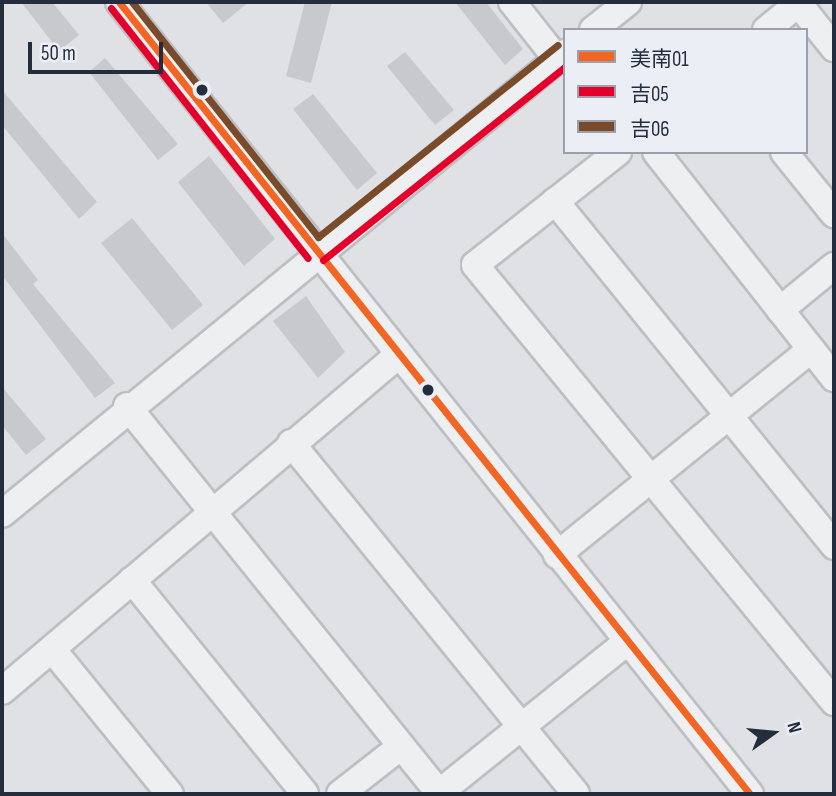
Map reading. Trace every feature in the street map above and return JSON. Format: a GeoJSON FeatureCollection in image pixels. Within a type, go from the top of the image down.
{"type":"FeatureCollection","features":[{"type":"Feature","properties":{"kind":"street"},"geometry":{"type":"LineString","coordinates":[[119,2],[397,356],[750,794]]}},
{"type":"Feature","properties":{"kind":"street"},"geometry":{"type":"LineString","coordinates":[[2,514],[127,406],[561,56],[512,2]]}},
{"type":"Feature","properties":{"kind":"street"},"geometry":{"type":"LineString","coordinates":[[596,28],[628,2]]}},
{"type":"Feature","properties":{"kind":"street"},"geometry":{"type":"LineString","coordinates":[[768,28],[799,3],[834,48]]}},
{"type":"Feature","properties":{"kind":"street"},"geometry":{"type":"LineString","coordinates":[[615,154],[475,265],[834,702]]}},
{"type":"Feature","properties":{"kind":"street"},"geometry":{"type":"LineString","coordinates":[[658,154],[834,378]]}},
{"type":"Feature","properties":{"kind":"street"},"geometry":{"type":"LineString","coordinates":[[786,154],[834,214]]}},
{"type":"Feature","properties":{"kind":"street"},"geometry":{"type":"LineString","coordinates":[[555,201],[834,546]]}},
{"type":"Feature","properties":{"kind":"street"},"geometry":{"type":"LineString","coordinates":[[780,310],[834,266]]}},
{"type":"Feature","properties":{"kind":"street"},"geometry":{"type":"LineString","coordinates":[[557,555],[811,349]]}},
{"type":"Feature","properties":{"kind":"street"},"geometry":{"type":"LineString","coordinates":[[2,691],[397,356]]}},
{"type":"Feature","properties":{"kind":"street"},"geometry":{"type":"LineString","coordinates":[[127,406],[440,794],[626,642]]}},
{"type":"Feature","properties":{"kind":"street"},"geometry":{"type":"LineString","coordinates":[[292,443],[576,794]]}},
{"type":"Feature","properties":{"kind":"street"},"geometry":{"type":"LineString","coordinates":[[132,580],[306,794]]}},
{"type":"Feature","properties":{"kind":"street"},"geometry":{"type":"LineString","coordinates":[[52,649],[170,794]]}},
{"type":"Feature","properties":{"kind":"street"},"geometry":{"type":"LineString","coordinates":[[340,794],[400,747]]}},
{"type":"Feature","properties":{"kind":"building"},"geometry":{"type":"Polygon","coordinates":[[[21,2],[52,2],[79,35],[59,51],[21,2]]]}},
{"type":"Feature","properties":{"kind":"building"},"geometry":{"type":"Polygon","coordinates":[[[206,2],[249,2],[223,23],[206,2]]]}},
{"type":"Feature","properties":{"kind":"building"},"geometry":{"type":"Polygon","coordinates":[[[305,2],[332,2],[311,83],[286,76],[305,2]]]}},
{"type":"Feature","properties":{"kind":"building"},"geometry":{"type":"Polygon","coordinates":[[[455,2],[486,2],[523,49],[505,65],[455,2]]]}},
{"type":"Feature","properties":{"kind":"building"},"geometry":{"type":"Polygon","coordinates":[[[405,52],[454,110],[435,125],[387,66],[405,52]]]}},
{"type":"Feature","properties":{"kind":"building"},"geometry":{"type":"Polygon","coordinates":[[[105,58],[178,144],[158,160],[89,72],[105,58]]]}},
{"type":"Feature","properties":{"kind":"building"},"geometry":{"type":"Polygon","coordinates":[[[2,90],[97,202],[79,219],[2,125],[2,90]]]}},
{"type":"Feature","properties":{"kind":"building"},"geometry":{"type":"Polygon","coordinates":[[[313,94],[377,173],[357,190],[293,109],[313,94]]]}},
{"type":"Feature","properties":{"kind":"building"},"geometry":{"type":"Polygon","coordinates":[[[209,156],[275,239],[244,266],[178,182],[209,156]]]}},
{"type":"Feature","properties":{"kind":"building"},"geometry":{"type":"Polygon","coordinates":[[[132,218],[203,305],[172,330],[101,243],[132,218]]]}},
{"type":"Feature","properties":{"kind":"building"},"geometry":{"type":"Polygon","coordinates":[[[2,233],[38,280],[33,284],[115,383],[95,398],[2,275],[2,233]]]}},
{"type":"Feature","properties":{"kind":"building"},"geometry":{"type":"Polygon","coordinates":[[[306,296],[345,352],[318,378],[273,321],[306,296]]]}},
{"type":"Feature","properties":{"kind":"building"},"geometry":{"type":"Polygon","coordinates":[[[2,387],[46,439],[26,455],[2,425],[2,387]]]}},
{"type":"Feature","properties":{"kind":"transit line","name":"美南01"},"geometry":{"type":"LineString","coordinates":[[119,2],[750,794]]}},
{"type":"Feature","properties":{"kind":"transit line","name":"吉06"},"geometry":{"type":"LineString","coordinates":[[132,2],[318,237],[558,45]]}},
{"type":"Feature","properties":{"kind":"transit line","name":"吉05"},"geometry":{"type":"LineString","coordinates":[[111,8],[308,258]]}},
{"type":"Feature","properties":{"kind":"transit line","name":"吉05"},"geometry":{"type":"LineString","coordinates":[[323,260],[563,69]]}}]}
